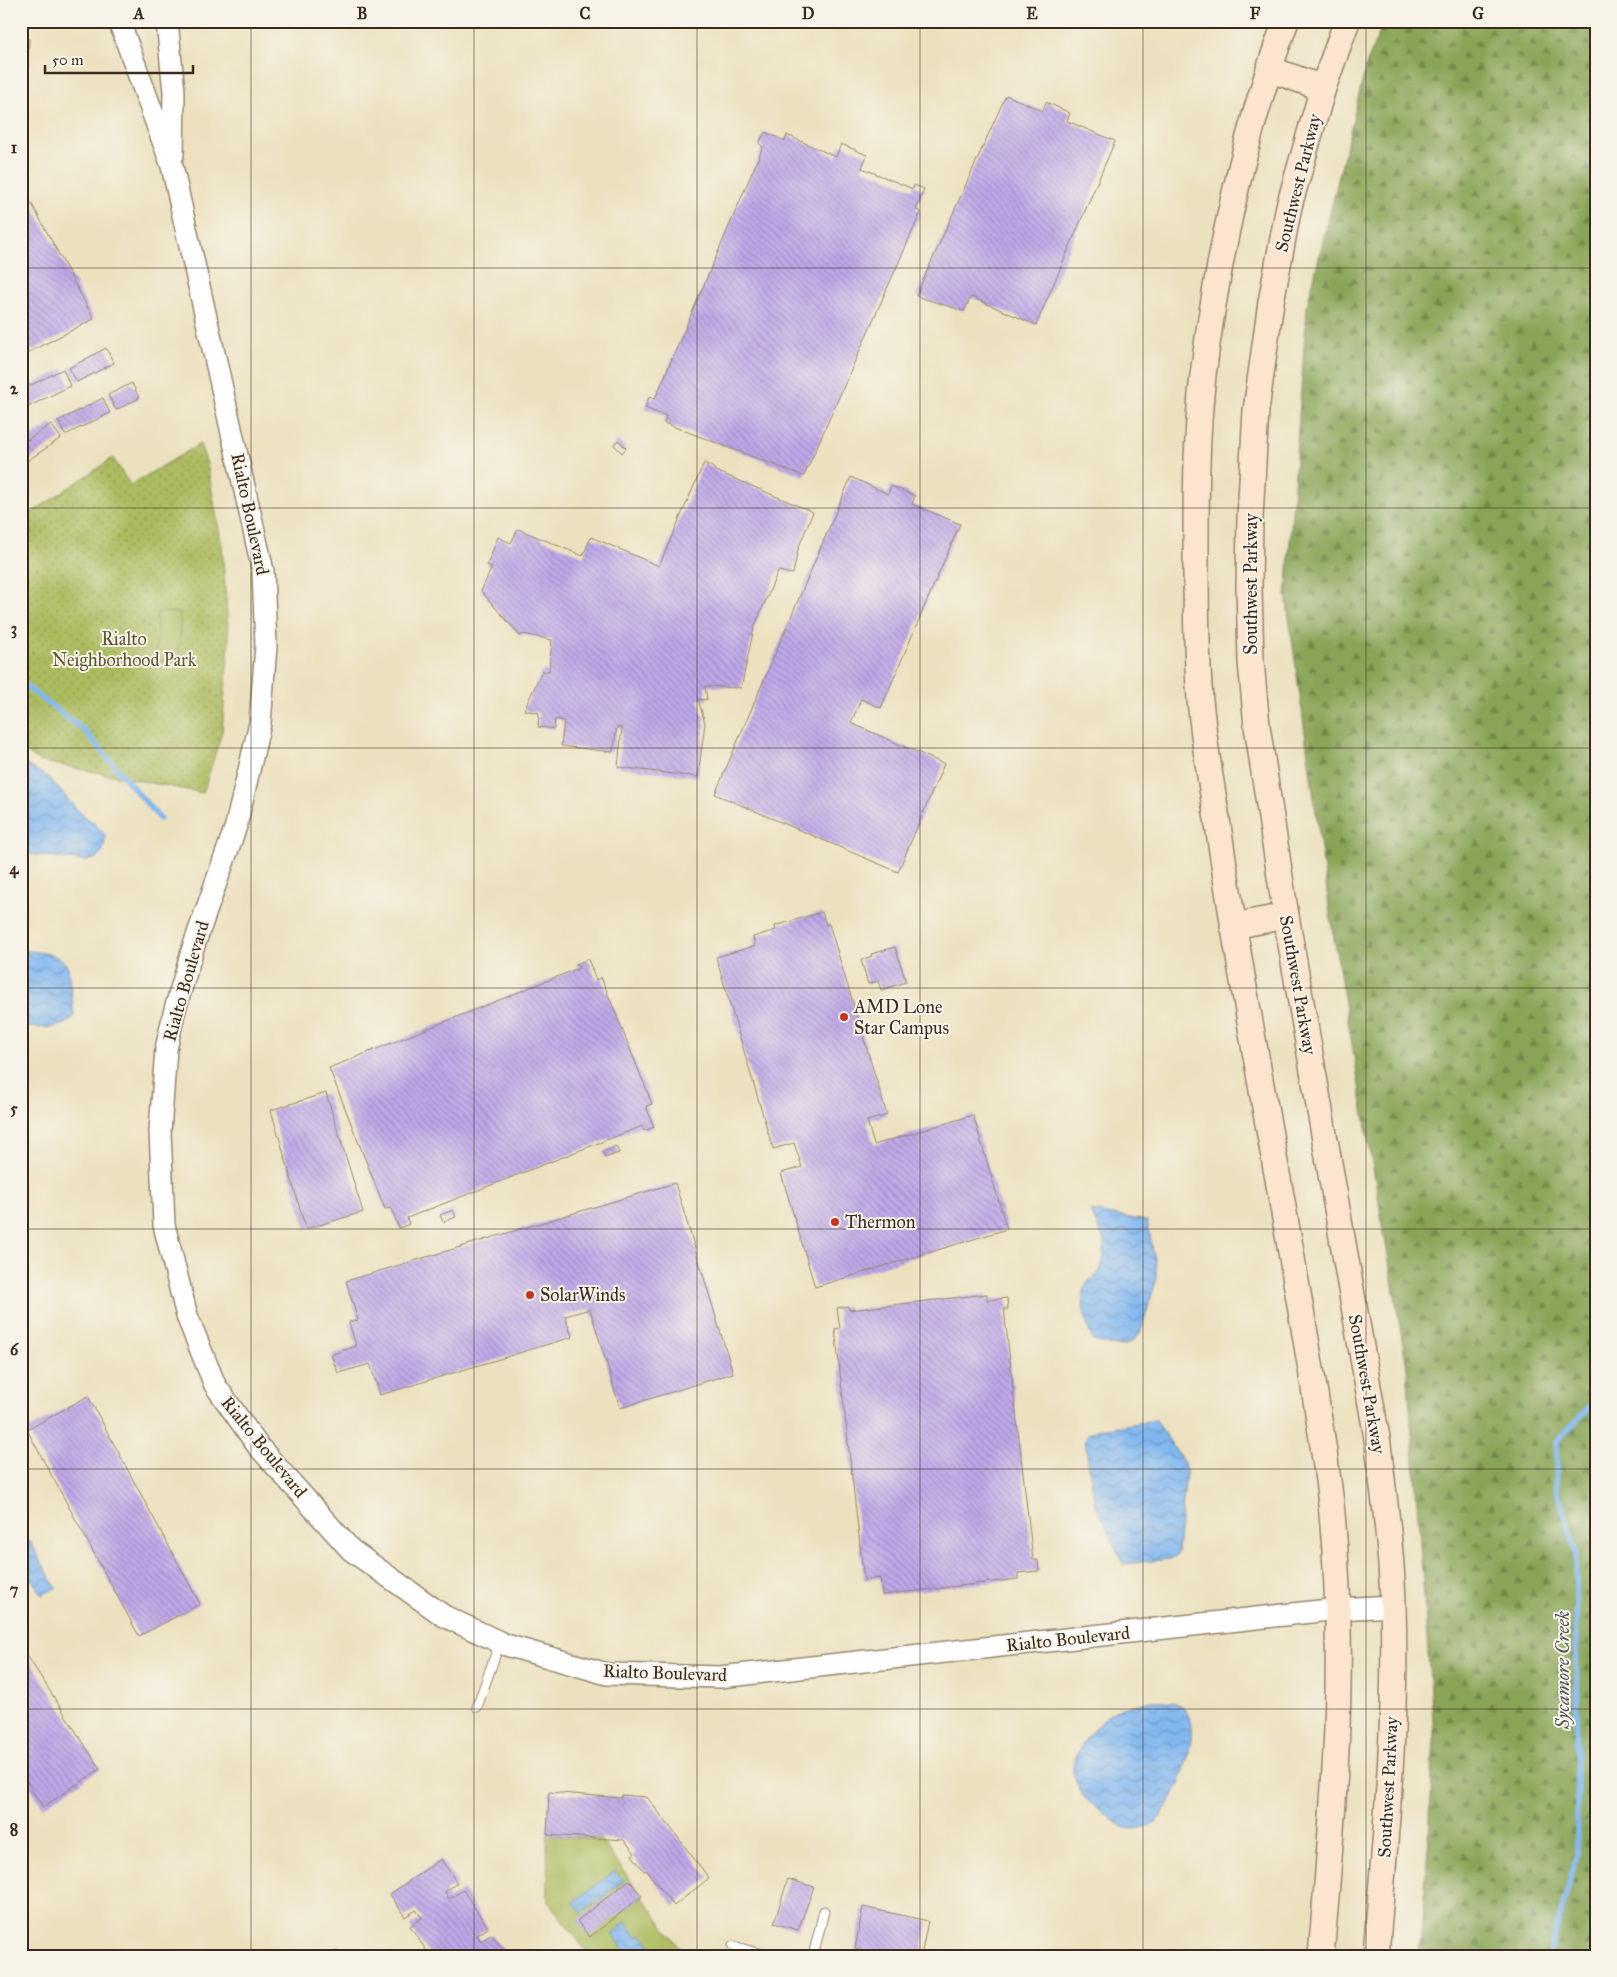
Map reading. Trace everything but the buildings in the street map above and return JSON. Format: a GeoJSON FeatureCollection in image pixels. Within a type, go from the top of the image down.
{"type":"FeatureCollection","features":[{"type":"Feature","properties":{"kind":"main road"},"geometry":{"type":"LineString","coordinates":[[1286,21],[1269,68],[1244,162],[1222,258],[1203,378],[1196,495],[1196,597],[1200,701],[1233,926],[1319,1412],[1331,1508],[1338,1610],[1339,1696],[1335,1793],[1321,1956]]}},
{"type":"Feature","properties":{"kind":"main road","name":"Southwest Parkway"},"geometry":{"type":"LineString","coordinates":[[1347,21],[1323,88],[1289,206],[1271,302],[1256,410],[1250,517],[1249,587],[1251,662],[1257,726],[1286,916],[1378,1444],[1387,1522],[1393,1606],[1393,1688],[1389,1787],[1376,1956]]}},
{"type":"Feature","properties":{"kind":"main road"},"geometry":{"type":"LineString","coordinates":[[1269,68],[1323,88]]}},
{"type":"Feature","properties":{"kind":"main road"},"geometry":{"type":"LineString","coordinates":[[1233,926],[1286,916]]}},
{"type":"Feature","properties":{"kind":"street","name":"Rialto Boulevard"},"geometry":{"type":"LineString","coordinates":[[119,21],[172,166],[264,572],[266,646],[260,724],[236,826],[193,948],[174,1013],[166,1049],[160,1131],[164,1224],[187,1316],[215,1385],[258,1446],[351,1550],[444,1616],[500,1642],[607,1674],[720,1677],[1338,1610],[1393,1606]]}},
{"type":"Feature","properties":{"kind":"street","name":"Rialto Boulevard"},"geometry":{"type":"LineString","coordinates":[[167,21],[174,92],[172,166]]}},
{"type":"Feature","properties":{"kind":"lane"},"geometry":{"type":"LineString","coordinates":[[477,1707],[500,1642]]}},
{"type":"Feature","properties":{"kind":"lane"},"geometry":{"type":"LineString","coordinates":[[813,1956],[824,1911]]}},
{"type":"Feature","properties":{"kind":"lane"},"geometry":{"type":"LineString","coordinates":[[733,1946],[768,1956]]}},
{"type":"Feature","properties":{"kind":"green space"},"geometry":{"type":"Polygon","coordinates":[[[1384,21],[1596,21],[1596,1956],[1419,1956],[1429,1838],[1434,1734],[1407,1368],[1331,921],[1286,596],[1307,306],[1367,62],[1384,21]]]}},
{"type":"Feature","properties":{"kind":"green space","name":"Rialto Neighborhood Park"},"geometry":{"type":"Polygon","coordinates":[[[200,444],[207,464],[222,546],[229,642],[222,732],[203,793],[38,761],[21,748],[21,520],[113,458],[130,485],[200,444]]]}},
{"type":"Feature","properties":{"kind":"green space"},"geometry":{"type":"Polygon","coordinates":[[[157,612],[180,613],[179,661],[156,660],[157,612]]]}},
{"type":"Feature","properties":{"kind":"green space"},"geometry":{"type":"Polygon","coordinates":[[[547,1835],[600,1839],[682,1951],[677,1956],[590,1956],[548,1901],[547,1835]]]}},
{"type":"Feature","properties":{"kind":"water"},"geometry":{"type":"Polygon","coordinates":[[[21,762],[48,777],[81,814],[95,824],[105,835],[102,853],[99,856],[86,861],[21,853],[21,762]]]}},
{"type":"Feature","properties":{"kind":"water"},"geometry":{"type":"Polygon","coordinates":[[[21,950],[48,954],[65,962],[68,968],[74,1016],[70,1021],[50,1027],[21,1027],[21,950]]]}},
{"type":"Feature","properties":{"kind":"water"},"geometry":{"type":"Polygon","coordinates":[[[1090,1211],[1147,1221],[1156,1265],[1156,1281],[1140,1334],[1124,1345],[1118,1346],[1093,1341],[1086,1320],[1083,1305],[1084,1291],[1088,1282],[1100,1271],[1104,1251],[1102,1235],[1090,1211]]]}},
{"type":"Feature","properties":{"kind":"water"},"geometry":{"type":"Polygon","coordinates":[[[1156,1420],[1184,1463],[1186,1472],[1178,1552],[1176,1556],[1170,1559],[1123,1564],[1094,1500],[1085,1440],[1088,1434],[1096,1430],[1156,1420]]]}},
{"type":"Feature","properties":{"kind":"water"},"geometry":{"type":"Polygon","coordinates":[[[30,1541],[56,1588],[42,1595],[21,1564],[21,1546],[30,1541]]]}},
{"type":"Feature","properties":{"kind":"water"},"geometry":{"type":"Polygon","coordinates":[[[1150,1701],[1177,1703],[1180,1705],[1188,1715],[1191,1729],[1190,1746],[1179,1782],[1163,1813],[1149,1826],[1130,1829],[1117,1824],[1084,1797],[1074,1777],[1074,1764],[1088,1736],[1110,1714],[1129,1706],[1150,1701]]]}},
{"type":"Feature","properties":{"kind":"water"},"geometry":{"type":"Polygon","coordinates":[[[615,1871],[623,1881],[581,1913],[573,1902],[615,1871]]]}},
{"type":"Feature","properties":{"kind":"water"},"geometry":{"type":"Polygon","coordinates":[[[626,1922],[637,1937],[641,1934],[651,1945],[637,1956],[634,1952],[630,1956],[612,1934],[626,1922]]]}},
{"type":"Feature","properties":{"kind":"waterway"},"geometry":{"type":"LineString","coordinates":[[21,683],[84,730],[160,819]]}},
{"type":"Feature","properties":{"kind":"waterway","name":"Sycamore Creek"},"geometry":{"type":"LineString","coordinates":[[1549,1956],[1577,1855],[1576,1551],[1556,1487],[1557,1441],[1596,1400]]}},
{"type":"Feature","properties":{"kind":"place","name":"AMD Lone Star Campus"},"geometry":{"type":"Point","coordinates":[844,1017]}},
{"type":"Feature","properties":{"kind":"place","name":"Thermon"},"geometry":{"type":"Point","coordinates":[835,1222]}},
{"type":"Feature","properties":{"kind":"place","name":"SolarWinds"},"geometry":{"type":"Point","coordinates":[530,1295]}}]}
